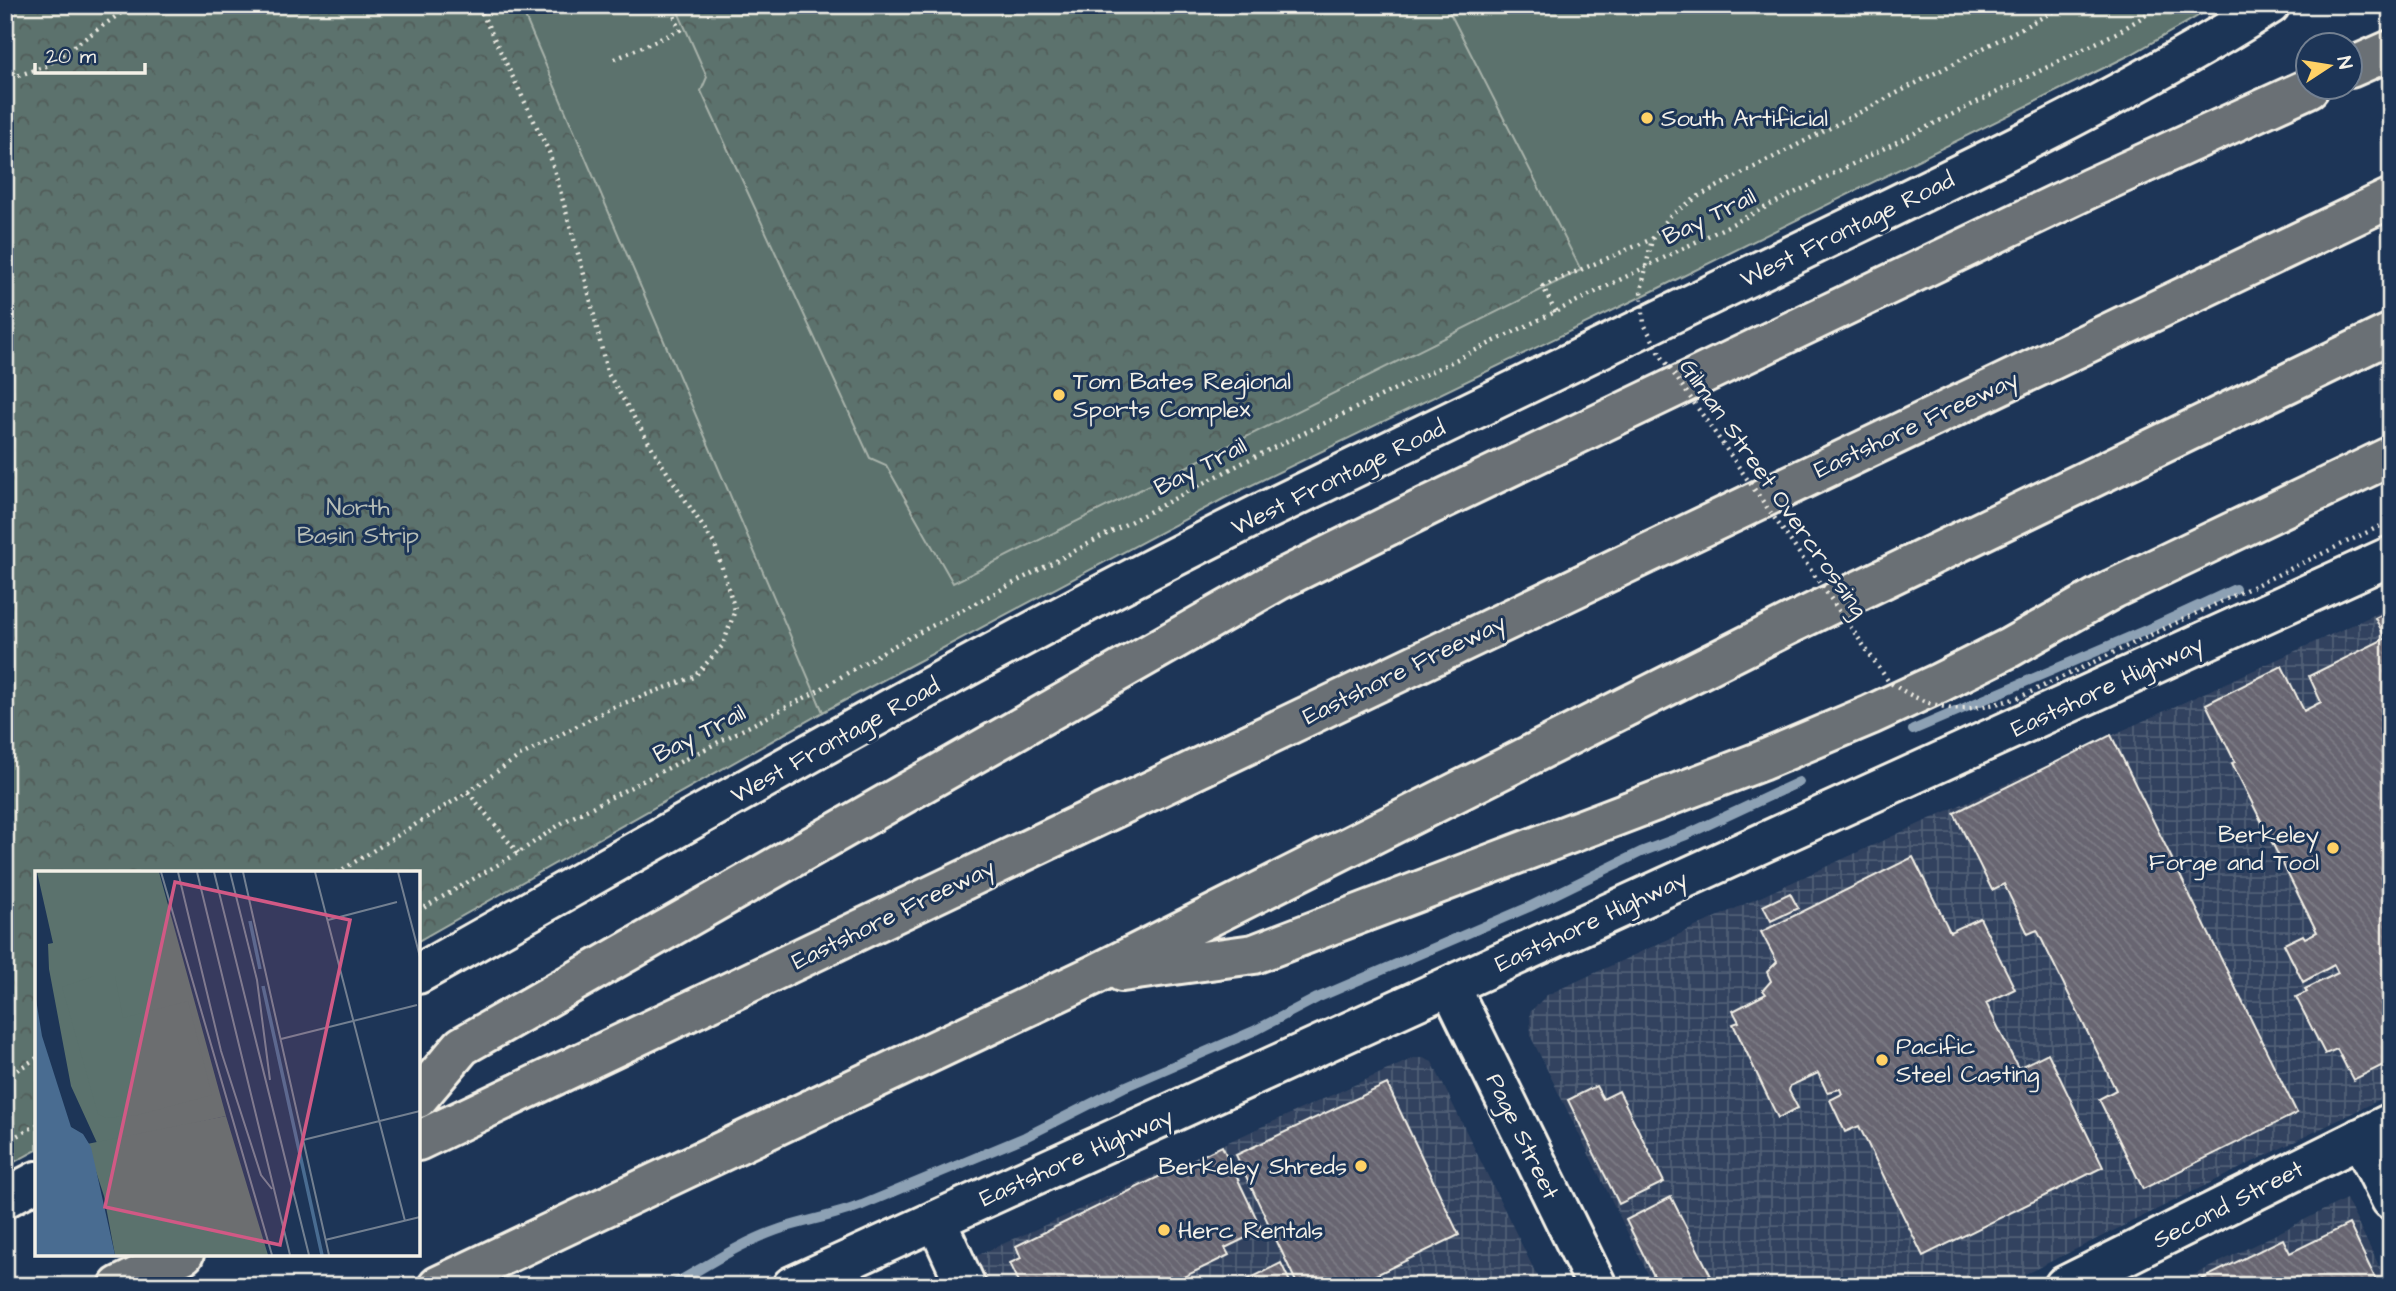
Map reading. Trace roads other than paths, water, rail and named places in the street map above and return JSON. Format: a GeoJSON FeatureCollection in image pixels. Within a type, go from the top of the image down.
{"type":"FeatureCollection","features":[{"type":"Feature","properties":{"kind":"highway"},"geometry":{"type":"LineString","coordinates":[[2364,62],[2391,50]]}},
{"type":"Feature","properties":{"kind":"highway"},"geometry":{"type":"LineString","coordinates":[[420,1096],[462,1046],[1279,580],[2090,188],[2294,95]]}},
{"type":"Feature","properties":{"kind":"highway","name":"Eastshore Freeway"},"geometry":{"type":"LineString","coordinates":[[420,1140],[2391,198]]}},
{"type":"Feature","properties":{"kind":"highway"},"geometry":{"type":"LineString","coordinates":[[438,1286],[1092,976],[1790,624],[2391,333]]}},
{"type":"Feature","properties":{"kind":"highway"},"geometry":{"type":"LineString","coordinates":[[1092,976],[1254,954],[1740,770],[1939,683],[2009,648],[2113,589],[2391,456]]}},
{"type":"Feature","properties":{"kind":"highway"},"geometry":{"type":"LineString","coordinates":[[119,1286],[180,1256]]}},
{"type":"Feature","properties":{"kind":"street","name":"West Frontage Road"},"geometry":{"type":"LineString","coordinates":[[420,973],[911,696],[1079,606],[1268,510],[1956,176],[2201,48],[2270,5]]}},
{"type":"Feature","properties":{"kind":"street","name":"Eastshore Highway"},"geometry":{"type":"LineString","coordinates":[[792,1286],[2391,556]]}},
{"type":"Feature","properties":{"kind":"street","name":"Page Street"},"geometry":{"type":"LineString","coordinates":[[1450,986],[1597,1286]]}},
{"type":"Feature","properties":{"kind":"street"},"geometry":{"type":"LineString","coordinates":[[2375,1130],[2391,1200]]}},
{"type":"Feature","properties":{"kind":"street","name":"Second Street"},"geometry":{"type":"LineString","coordinates":[[2064,1286],[2375,1130]]}},
{"type":"Feature","properties":{"kind":"street"},"geometry":{"type":"LineString","coordinates":[[5,1198],[35,1182]]}},
{"type":"Feature","properties":{"kind":"street"},"geometry":{"type":"LineString","coordinates":[[936,1220],[967,1286]]}},
{"type":"Feature","properties":{"kind":"waterway"},"geometry":{"type":"LineString","coordinates":[[1913,730],[2235,589]]}},
{"type":"Feature","properties":{"kind":"waterway"},"geometry":{"type":"LineString","coordinates":[[671,1286],[754,1240],[783,1228],[862,1205],[1025,1137],[1124,1087],[1256,1030],[1317,998],[1529,907],[1641,852],[1686,835],[1799,782]]}},
{"type":"Feature","properties":{"kind":"place","name":"South Artificial"},"geometry":{"type":"Point","coordinates":[1647,118]}},
{"type":"Feature","properties":{"kind":"place","name":"Tom Bates Regional Sports Complex"},"geometry":{"type":"Point","coordinates":[1059,395]}},
{"type":"Feature","properties":{"kind":"place","name":"Berkeley Forge and Tool"},"geometry":{"type":"Point","coordinates":[2333,848]}},
{"type":"Feature","properties":{"kind":"place","name":"Pacific Steel Casting"},"geometry":{"type":"Point","coordinates":[1882,1060]}},
{"type":"Feature","properties":{"kind":"place","name":"Berkeley Shreds"},"geometry":{"type":"Point","coordinates":[1361,1166]}},
{"type":"Feature","properties":{"kind":"place","name":"Herc Rentals"},"geometry":{"type":"Point","coordinates":[1164,1230]}},
{"type":"Feature","properties":{"kind":"park label","name":"North Basin Strip"},"geometry":{"type":"Point","coordinates":[358,521]}}]}
